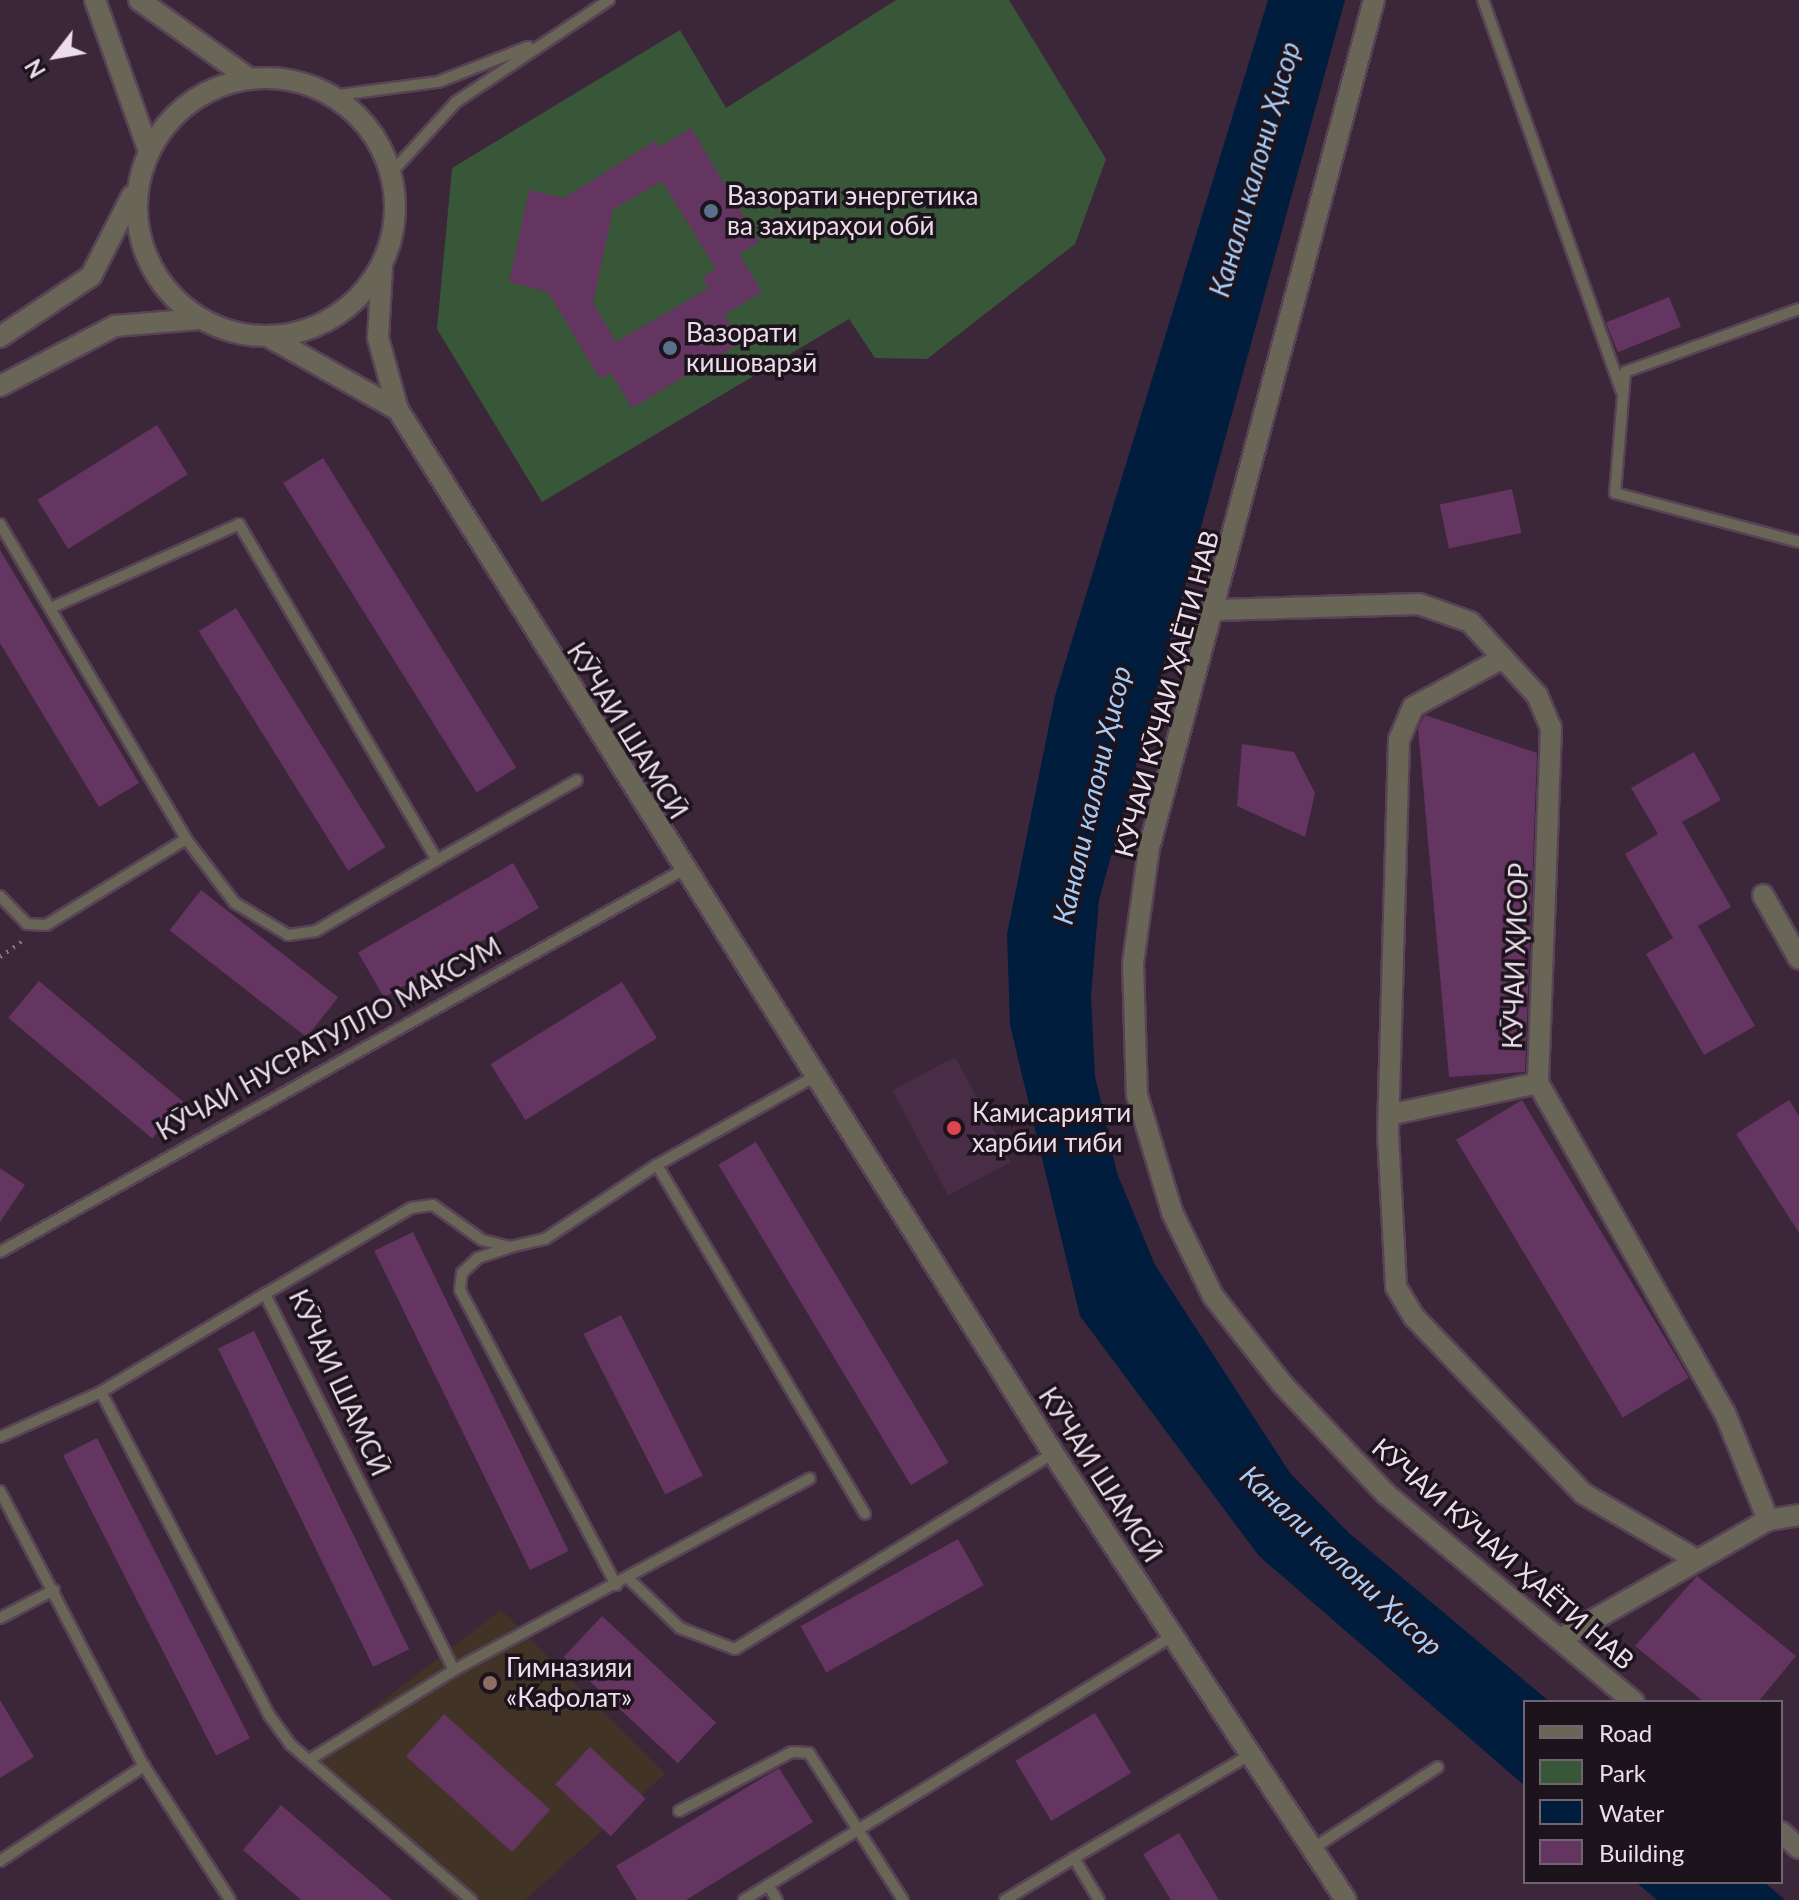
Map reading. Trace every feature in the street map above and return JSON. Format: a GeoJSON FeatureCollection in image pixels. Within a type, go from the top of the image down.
{"type":"FeatureCollection","features":[{"type":"Feature","properties":{"kind":"street"},"geometry":{"type":"LineString","coordinates":[[95,0],[149,152]]}},
{"type":"Feature","properties":{"kind":"street"},"geometry":{"type":"LineString","coordinates":[[139,0],[250,79]]}},
{"type":"Feature","properties":{"kind":"street","name":"КӮЧАИ КӮЧАИ ҲАЁТИ НАВ"},"geometry":{"type":"LineString","coordinates":[[1374,0],[1216,610],[1149,848],[1133,963],[1137,1095],[1172,1212],[1213,1296],[1283,1385],[1385,1493],[1562,1638],[1632,1700]]}},
{"type":"Feature","properties":{"kind":"street","name":"КӮЧАИ ШАМСӢ"},"geometry":{"type":"LineString","coordinates":[[398,410],[269,337],[201,319],[166,290],[144,251],[132,196],[149,152],[201,95],[250,79],[292,81],[331,96],[378,142],[391,173],[392,237],[382,267],[378,338],[398,410],[683,870],[1053,1453],[1346,1900]]}},
{"type":"Feature","properties":{"kind":"street"},"geometry":{"type":"LineString","coordinates":[[0,337],[91,276],[132,196]]}},
{"type":"Feature","properties":{"kind":"street","name":"КӮЧАИ ШАМСӢ"},"geometry":{"type":"LineString","coordinates":[[269,337],[335,318],[382,267]]}},
{"type":"Feature","properties":{"kind":"street"},"geometry":{"type":"LineString","coordinates":[[0,386],[115,326],[201,319]]}},
{"type":"Feature","properties":{"kind":"street","name":"КӮЧАИ ҲИСОР"},"geometry":{"type":"LineString","coordinates":[[1216,610],[1419,604],[1470,622],[1537,695],[1551,728],[1538,1083],[1725,1413],[1768,1520]]}},
{"type":"Feature","properties":{"kind":"street"},"geometry":{"type":"LineString","coordinates":[[1503,658],[1424,700],[1403,719],[1389,1115],[1396,1287],[1414,1317],[1584,1494],[1697,1560]]}},
{"type":"Feature","properties":{"kind":"street"},"geometry":{"type":"LineString","coordinates":[[1763,895],[1799,959]]}},
{"type":"Feature","properties":{"kind":"street"},"geometry":{"type":"LineString","coordinates":[[1389,1115],[1538,1083]]}},
{"type":"Feature","properties":{"kind":"street"},"geometry":{"type":"LineString","coordinates":[[1562,1638],[1768,1520],[1799,1515]]}},
{"type":"Feature","properties":{"kind":"street"},"geometry":{"type":"LineString","coordinates":[[1783,1834],[1799,1848]]}},
{"type":"Feature","properties":{"kind":"lane"},"geometry":{"type":"LineString","coordinates":[[391,173],[456,102],[544,40],[609,0]]}},
{"type":"Feature","properties":{"kind":"lane"},"geometry":{"type":"LineString","coordinates":[[1483,0],[1623,397]]}},
{"type":"Feature","properties":{"kind":"lane"},"geometry":{"type":"LineString","coordinates":[[331,96],[438,82],[544,40]]}},
{"type":"Feature","properties":{"kind":"lane"},"geometry":{"type":"LineString","coordinates":[[1799,309],[1625,372],[1615,493],[1799,542]]}},
{"type":"Feature","properties":{"kind":"lane"},"geometry":{"type":"LineString","coordinates":[[0,524],[53,607],[186,839],[235,903],[288,935],[316,931],[577,780]]}},
{"type":"Feature","properties":{"kind":"lane"},"geometry":{"type":"LineString","coordinates":[[53,607],[239,524],[437,860]]}},
{"type":"Feature","properties":{"kind":"lane"},"geometry":{"type":"LineString","coordinates":[[0,896],[27,924],[46,925],[186,839]]}},
{"type":"Feature","properties":{"kind":"lane","name":"КӮЧАИ НУСРАТУЛЛО МАКСУМ"},"geometry":{"type":"LineString","coordinates":[[0,1252],[683,870]]}},
{"type":"Feature","properties":{"kind":"lane"},"geometry":{"type":"LineString","coordinates":[[616,1585],[460,1290],[462,1273],[478,1258],[545,1239],[657,1165],[814,1077]]}},
{"type":"Feature","properties":{"kind":"lane"},"geometry":{"type":"LineString","coordinates":[[657,1165],[865,1514]]}},
{"type":"Feature","properties":{"kind":"lane","name":"КӮЧАИ ШАМСӢ"},"geometry":{"type":"LineString","coordinates":[[454,1670],[265,1294],[411,1208],[433,1205],[482,1240],[510,1247]]}},
{"type":"Feature","properties":{"kind":"lane"},"geometry":{"type":"LineString","coordinates":[[0,1437],[101,1392],[265,1294]]}},
{"type":"Feature","properties":{"kind":"lane"},"geometry":{"type":"LineString","coordinates":[[101,1392],[269,1715],[309,1760],[471,1900]]}},
{"type":"Feature","properties":{"kind":"lane"},"geometry":{"type":"LineString","coordinates":[[628,1578],[680,1628],[735,1649],[1053,1453]]}},
{"type":"Feature","properties":{"kind":"lane"},"geometry":{"type":"LineString","coordinates":[[309,1760],[454,1670],[810,1478]]}},
{"type":"Feature","properties":{"kind":"lane"},"geometry":{"type":"LineString","coordinates":[[0,1491],[144,1766],[230,1900]]}},
{"type":"Feature","properties":{"kind":"lane"},"geometry":{"type":"LineString","coordinates":[[0,1618],[54,1590]]}},
{"type":"Feature","properties":{"kind":"lane"},"geometry":{"type":"LineString","coordinates":[[744,1900],[1174,1635]]}},
{"type":"Feature","properties":{"kind":"lane"},"geometry":{"type":"LineString","coordinates":[[679,1811],[792,1752],[809,1753],[861,1829],[903,1900]]}},
{"type":"Feature","properties":{"kind":"lane"},"geometry":{"type":"LineString","coordinates":[[1005,1900],[1251,1754]]}},
{"type":"Feature","properties":{"kind":"lane"},"geometry":{"type":"LineString","coordinates":[[0,1861],[144,1766]]}},
{"type":"Feature","properties":{"kind":"lane"},"geometry":{"type":"LineString","coordinates":[[1312,1849],[1438,1767]]}},
{"type":"Feature","properties":{"kind":"lane"},"geometry":{"type":"LineString","coordinates":[[1074,1858],[1099,1900]]}},
{"type":"Feature","properties":{"kind":"lane"},"geometry":{"type":"LineString","coordinates":[[768,1885],[777,1900]]}},
{"type":"Feature","properties":{"kind":"shaded area","name":"Камисарияти харбии тиби"},"geometry":{"type":"Polygon","coordinates":[[[955,1057],[1011,1162],[948,1195],[892,1090],[955,1057]]]}},
{"type":"Feature","properties":{"kind":"shaded area","name":"Гимназияи «Кафолат»"},"geometry":{"type":"Polygon","coordinates":[[[501,1610],[665,1774],[525,1900],[454,1900],[311,1756],[501,1610]]]}},
{"type":"Feature","properties":{"kind":"green space"},"geometry":{"type":"Polygon","coordinates":[[[896,0],[1009,0],[1106,159],[1075,244],[927,359],[875,358],[849,319],[542,502],[437,329],[452,168],[680,30],[726,108],[896,0]]]}},
{"type":"Feature","properties":{"kind":"water","name":"Канали калони Ҳисор"},"geometry":{"type":"Polygon","coordinates":[[[1268,0],[1345,0],[1099,900],[1091,996],[1095,1076],[1117,1173],[1155,1265],[1290,1473],[1349,1533],[1548,1700],[1523,1700],[1523,1784],[1259,1556],[1080,1316],[1010,1025],[1007,934],[1055,696],[1268,0]]]}},
{"type":"Feature","properties":{"kind":"water"},"geometry":{"type":"Polygon","coordinates":[[[1638,1884],[1766,1884],[1785,1900],[1657,1900],[1638,1884]]]}},
{"type":"Feature","properties":{"kind":"building"},"geometry":{"type":"Polygon","coordinates":[[[691,128],[759,242],[739,254],[762,292],[724,315],[740,343],[632,408],[611,373],[600,379],[548,292],[509,282],[529,190],[564,198],[655,141],[660,147],[691,128]],[[662,181],[613,209],[593,303],[616,342],[709,288],[702,277],[716,269],[662,181]]]}},
{"type":"Feature","properties":{"kind":"building"},"geometry":{"type":"Polygon","coordinates":[[[1669,297],[1681,327],[1618,352],[1606,322],[1669,297]]]}},
{"type":"Feature","properties":{"kind":"building"},"geometry":{"type":"Polygon","coordinates":[[[157,425],[188,474],[68,549],[37,500],[157,425]]]}},
{"type":"Feature","properties":{"kind":"building"},"geometry":{"type":"Polygon","coordinates":[[[323,458],[516,768],[477,792],[283,483],[323,458]]]}},
{"type":"Feature","properties":{"kind":"building"},"geometry":{"type":"Polygon","coordinates":[[[1512,489],[1521,533],[1449,548],[1440,504],[1512,489]]]}},
{"type":"Feature","properties":{"kind":"building"},"geometry":{"type":"Polygon","coordinates":[[[0,550],[139,783],[99,807],[0,643],[0,550]]]}},
{"type":"Feature","properties":{"kind":"building"},"geometry":{"type":"Polygon","coordinates":[[[236,608],[385,847],[348,870],[199,631],[236,608]]]}},
{"type":"Feature","properties":{"kind":"building"},"geometry":{"type":"Polygon","coordinates":[[[1425,715],[1537,753],[1525,1072],[1449,1077],[1418,728],[1425,715]]]}},
{"type":"Feature","properties":{"kind":"building"},"geometry":{"type":"Polygon","coordinates":[[[1242,744],[1294,752],[1315,793],[1305,837],[1237,806],[1242,744]]]}},
{"type":"Feature","properties":{"kind":"building"},"geometry":{"type":"Polygon","coordinates":[[[1694,752],[1721,800],[1682,822],[1731,907],[1698,926],[1755,1026],[1704,1055],[1646,954],[1673,938],[1625,854],[1658,834],[1631,788],[1694,752]]]}},
{"type":"Feature","properties":{"kind":"building"},"geometry":{"type":"Polygon","coordinates":[[[513,863],[539,908],[384,998],[358,952],[513,863]]]}},
{"type":"Feature","properties":{"kind":"building"},"geometry":{"type":"Polygon","coordinates":[[[201,890],[338,997],[307,1037],[170,930],[201,890]]]}},
{"type":"Feature","properties":{"kind":"building"},"geometry":{"type":"Polygon","coordinates":[[[39,981],[183,1102],[152,1139],[8,1018],[39,981]]]}},
{"type":"Feature","properties":{"kind":"building"},"geometry":{"type":"Polygon","coordinates":[[[622,982],[657,1038],[526,1120],[491,1064],[622,982]]]}},
{"type":"Feature","properties":{"kind":"building"},"geometry":{"type":"Polygon","coordinates":[[[1522,1100],[1689,1378],[1623,1417],[1456,1140],[1522,1100]]]}},
{"type":"Feature","properties":{"kind":"building"},"geometry":{"type":"Polygon","coordinates":[[[1789,1100],[1799,1116],[1799,1233],[1736,1134],[1789,1100]]]}},
{"type":"Feature","properties":{"kind":"building"},"geometry":{"type":"Polygon","coordinates":[[[756,1142],[949,1463],[911,1485],[718,1165],[756,1142]]]}},
{"type":"Feature","properties":{"kind":"building"},"geometry":{"type":"Polygon","coordinates":[[[0,1168],[25,1185],[0,1222],[0,1168]]]}},
{"type":"Feature","properties":{"kind":"building"},"geometry":{"type":"Polygon","coordinates":[[[413,1232],[569,1551],[530,1570],[374,1251],[413,1232]]]}},
{"type":"Feature","properties":{"kind":"building"},"geometry":{"type":"Polygon","coordinates":[[[621,1315],[703,1475],[665,1494],[584,1334],[621,1315]]]}},
{"type":"Feature","properties":{"kind":"building"},"geometry":{"type":"Polygon","coordinates":[[[254,1331],[409,1649],[373,1667],[218,1349],[254,1331]]]}},
{"type":"Feature","properties":{"kind":"building"},"geometry":{"type":"Polygon","coordinates":[[[97,1438],[250,1738],[216,1756],[63,1455],[97,1438]]]}},
{"type":"Feature","properties":{"kind":"building"},"geometry":{"type":"Polygon","coordinates":[[[958,1539],[984,1585],[826,1673],[801,1626],[958,1539]]]}},
{"type":"Feature","properties":{"kind":"building"},"geometry":{"type":"Polygon","coordinates":[[[1697,1576],[1796,1656],[1760,1700],[1702,1700],[1635,1646],[1697,1576]]]}},
{"type":"Feature","properties":{"kind":"building"},"geometry":{"type":"Polygon","coordinates":[[[602,1616],[716,1722],[678,1763],[564,1657],[602,1616]]]}},
{"type":"Feature","properties":{"kind":"building"},"geometry":{"type":"Polygon","coordinates":[[[0,1700],[34,1757],[0,1778],[0,1700]]]}},
{"type":"Feature","properties":{"kind":"building"},"geometry":{"type":"Polygon","coordinates":[[[1095,1713],[1131,1773],[1051,1821],[1015,1761],[1095,1713]]]}},
{"type":"Feature","properties":{"kind":"building"},"geometry":{"type":"Polygon","coordinates":[[[444,1714],[550,1810],[512,1852],[406,1756],[444,1714]]]}},
{"type":"Feature","properties":{"kind":"building"},"geometry":{"type":"Polygon","coordinates":[[[590,1747],[646,1799],[611,1836],[555,1784],[590,1747]]]}},
{"type":"Feature","properties":{"kind":"building"},"geometry":{"type":"Polygon","coordinates":[[[779,1768],[813,1822],[686,1900],[637,1900],[616,1866],[779,1768]]]}},
{"type":"Feature","properties":{"kind":"building"},"geometry":{"type":"Polygon","coordinates":[[[281,1805],[392,1900],[301,1900],[243,1850],[281,1805]]]}},
{"type":"Feature","properties":{"kind":"building"},"geometry":{"type":"Polygon","coordinates":[[[1179,1833],[1219,1900],[1171,1900],[1143,1854],[1179,1833]]]}},
{"type":"Feature","properties":{"kind":"place","name":"Вазорати энергетика ва захираҳои обӣ"},"geometry":{"type":"Point","coordinates":[711,211]}},
{"type":"Feature","properties":{"kind":"place","name":"Вазорати кишоварзӣ"},"geometry":{"type":"Point","coordinates":[670,348]}},
{"type":"Feature","properties":{"kind":"place","name":"Камисарияти харбии тиби"},"geometry":{"type":"Point","coordinates":[954,1128]}},
{"type":"Feature","properties":{"kind":"place","name":"Гимназияи «Кафолат»"},"geometry":{"type":"Point","coordinates":[490,1683]}}]}
